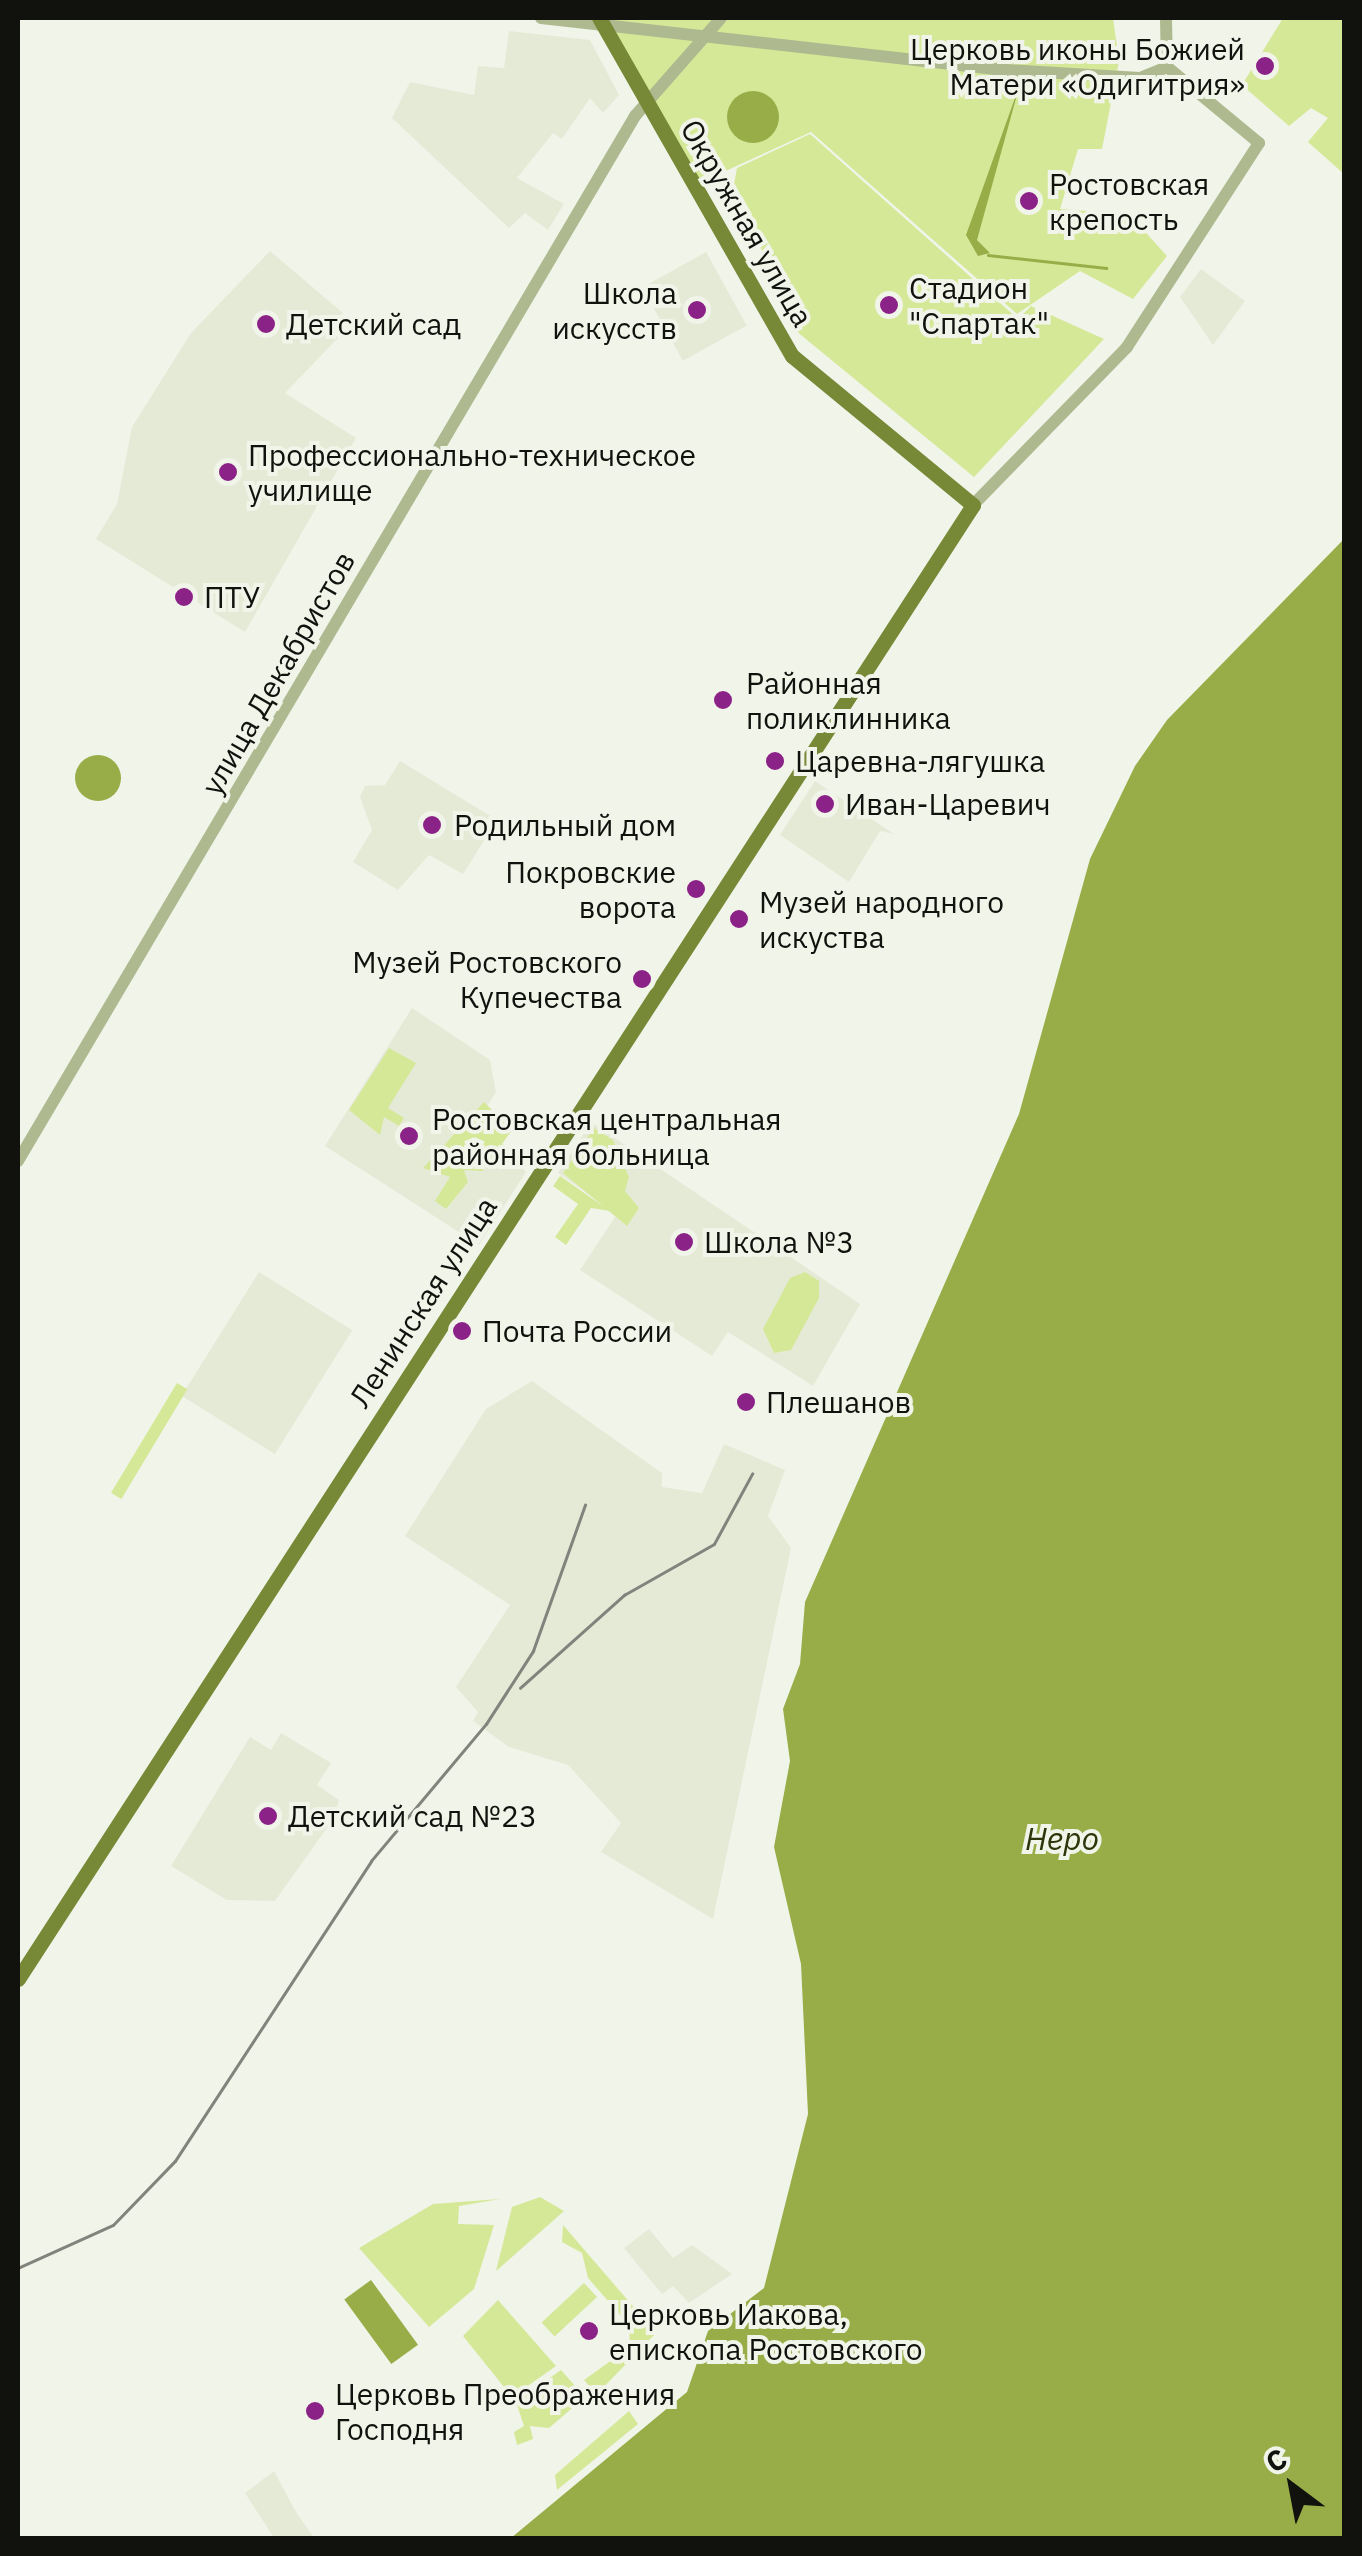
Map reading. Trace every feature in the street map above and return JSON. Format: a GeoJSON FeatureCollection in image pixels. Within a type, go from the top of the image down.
{"type":"FeatureCollection","features":[{"type":"Feature","properties":{"kind":"main road","name":"Окружная улица"},"geometry":{"type":"LineString","coordinates":[[600,20],[792,356],[973,504]]}},
{"type":"Feature","properties":{"kind":"main road","name":"Ленинская улица"},"geometry":{"type":"LineString","coordinates":[[18,1980],[973,504]]}},
{"type":"Feature","properties":{"kind":"street"},"geometry":{"type":"LineString","coordinates":[[542,18],[708,30],[1024,72],[1140,78],[1167,67]]}},
{"type":"Feature","properties":{"kind":"street","name":"улица Декабристов"},"geometry":{"type":"LineString","coordinates":[[18,1161],[644,101],[721,18]]}},
{"type":"Feature","properties":{"kind":"street"},"geometry":{"type":"LineString","coordinates":[[973,504],[1128,347],[1258,143],[1167,67],[1166,18]]}},
{"type":"Feature","properties":{"kind":"shaded area"},"geometry":{"type":"Polygon","coordinates":[[[602,18],[1113,18],[1119,61],[1102,149],[1078,149],[1060,209],[1129,214],[1167,256],[1133,299],[1080,271],[1017,314],[811,132],[697,184],[602,18]]]}},
{"type":"Feature","properties":{"kind":"shaded area"},"geometry":{"type":"Polygon","coordinates":[[[1283,18],[1344,18],[1344,174],[1308,142],[1328,118],[1311,108],[1289,126],[1242,85],[1283,18]]]}},
{"type":"Feature","properties":{"kind":"shaded area"},"geometry":{"type":"Polygon","coordinates":[[[509,31],[590,40],[619,95],[603,113],[590,98],[562,139],[553,133],[517,178],[564,204],[548,230],[525,213],[509,228],[392,118],[410,82],[474,95],[478,66],[504,68],[509,31]]]}},
{"type":"Feature","properties":{"kind":"shaded area","name":"Стадион \"Спартак\""},"geometry":{"type":"Polygon","coordinates":[[[810,134],[1018,319],[1031,306],[1104,339],[974,477],[790,326],[769,288],[775,274],[732,195],[737,168],[810,134]]]}},
{"type":"Feature","properties":{"kind":"shaded area","name":"Профессионально-техническое училище"},"geometry":{"type":"Polygon","coordinates":[[[270,251],[343,313],[328,328],[338,338],[285,393],[356,438],[245,632],[96,539],[117,504],[132,427],[191,333],[270,251]]]}},
{"type":"Feature","properties":{"kind":"shaded area","name":"Школа искусств"},"geometry":{"type":"Polygon","coordinates":[[[706,252],[747,325],[683,361],[642,287],[706,252]]]}},
{"type":"Feature","properties":{"kind":"shaded area"},"geometry":{"type":"Polygon","coordinates":[[[1201,269],[1245,301],[1213,345],[1180,297],[1201,269]]]}},
{"type":"Feature","properties":{"kind":"shaded area","name":"Родильный дом"},"geometry":{"type":"Polygon","coordinates":[[[400,761],[497,820],[463,874],[429,855],[398,890],[353,862],[372,830],[360,797],[365,786],[385,785],[400,761]]]}},
{"type":"Feature","properties":{"kind":"shaded area"},"geometry":{"type":"Polygon","coordinates":[[[815,781],[894,834],[880,831],[849,882],[780,835],[815,781]]]}},
{"type":"Feature","properties":{"kind":"shaded area","name":"Ростовская центральная районная больница"},"geometry":{"type":"Polygon","coordinates":[[[412,1008],[490,1060],[496,1092],[475,1126],[526,1172],[479,1245],[325,1146],[412,1008]]]}},
{"type":"Feature","properties":{"kind":"shaded area"},"geometry":{"type":"Polygon","coordinates":[[[389,1048],[416,1063],[388,1108],[404,1118],[399,1126],[384,1117],[380,1135],[349,1110],[389,1048]]]}},
{"type":"Feature","properties":{"kind":"shaded area"},"geometry":{"type":"Polygon","coordinates":[[[484,1102],[512,1130],[502,1144],[523,1158],[517,1167],[496,1153],[482,1171],[464,1170],[468,1182],[446,1209],[435,1201],[450,1177],[423,1168],[484,1102]]]}},
{"type":"Feature","properties":{"kind":"shaded area","name":"Школа №3"},"geometry":{"type":"Polygon","coordinates":[[[591,1122],[860,1304],[813,1386],[728,1332],[712,1356],[580,1270],[617,1214],[558,1173],[591,1122]]]}},
{"type":"Feature","properties":{"kind":"shaded area"},"geometry":{"type":"Polygon","coordinates":[[[594,1128],[613,1140],[629,1177],[625,1191],[639,1208],[627,1226],[563,1173],[594,1128]]]}},
{"type":"Feature","properties":{"kind":"shaded area"},"geometry":{"type":"Polygon","coordinates":[[[560,1176],[610,1211],[591,1208],[566,1245],[555,1237],[578,1204],[553,1186],[560,1176]]]}},
{"type":"Feature","properties":{"kind":"shaded area"},"geometry":{"type":"Polygon","coordinates":[[[259,1272],[352,1330],[275,1454],[182,1396],[259,1272]]]}},
{"type":"Feature","properties":{"kind":"shaded area"},"geometry":{"type":"Polygon","coordinates":[[[805,1272],[819,1281],[819,1298],[791,1350],[774,1353],[763,1329],[790,1278],[805,1272]]]}},
{"type":"Feature","properties":{"kind":"shaded area"},"geometry":{"type":"Polygon","coordinates":[[[532,1381],[662,1473],[662,1487],[702,1493],[724,1444],[785,1470],[768,1516],[791,1548],[713,1919],[601,1852],[621,1823],[568,1765],[509,1747],[473,1721],[478,1712],[456,1687],[510,1605],[405,1536],[486,1409],[532,1381]]]}},
{"type":"Feature","properties":{"kind":"shaded area"},"geometry":{"type":"Polygon","coordinates":[[[177,1383],[187,1389],[121,1499],[111,1493],[177,1383]]]}},
{"type":"Feature","properties":{"kind":"shaded area","name":"Детский сад №23"},"geometry":{"type":"Polygon","coordinates":[[[281,1733],[331,1763],[317,1785],[339,1800],[334,1818],[275,1901],[227,1900],[171,1866],[250,1737],[271,1750],[281,1733]]]}},
{"type":"Feature","properties":{"kind":"shaded area"},"geometry":{"type":"Polygon","coordinates":[[[540,2197],[564,2211],[496,2271],[512,2207],[540,2197]]]}},
{"type":"Feature","properties":{"kind":"shaded area"},"geometry":{"type":"Polygon","coordinates":[[[500,2199],[459,2206],[458,2224],[494,2225],[474,2289],[429,2327],[359,2248],[433,2204],[500,2199]]]}},
{"type":"Feature","properties":{"kind":"shaded area"},"geometry":{"type":"Polygon","coordinates":[[[563,2225],[656,2333],[597,2394],[584,2380],[630,2347],[629,2325],[588,2278],[582,2253],[562,2242],[563,2225]]]}},
{"type":"Feature","properties":{"kind":"shaded area"},"geometry":{"type":"Polygon","coordinates":[[[649,2229],[673,2258],[692,2245],[732,2274],[689,2303],[673,2286],[662,2294],[624,2248],[649,2229]]]}},
{"type":"Feature","properties":{"kind":"shaded area"},"geometry":{"type":"Polygon","coordinates":[[[584,2283],[597,2297],[555,2336],[542,2323],[584,2283]]]}},
{"type":"Feature","properties":{"kind":"shaded area"},"geometry":{"type":"Polygon","coordinates":[[[498,2300],[556,2366],[512,2397],[463,2336],[498,2300]]]}},
{"type":"Feature","properties":{"kind":"shaded area"},"geometry":{"type":"Polygon","coordinates":[[[561,2370],[585,2397],[549,2428],[530,2426],[533,2439],[517,2445],[514,2432],[524,2426],[516,2402],[561,2370]]]}},
{"type":"Feature","properties":{"kind":"shaded area"},"geometry":{"type":"Polygon","coordinates":[[[629,2411],[638,2424],[557,2490],[555,2475],[629,2411]]]}},
{"type":"Feature","properties":{"kind":"shaded area"},"geometry":{"type":"Polygon","coordinates":[[[274,2471],[314,2538],[274,2538],[245,2493],[274,2471]]]}},
{"type":"Feature","properties":{"kind":"water"},"geometry":{"type":"Polygon","coordinates":[[[1020,84],[977,240],[990,253],[978,256],[966,235],[1020,84]]]}},
{"type":"Feature","properties":{"kind":"water"},"geometry":{"type":"Polygon","coordinates":[[[753,91],[771,99],[779,117],[771,135],[753,143],[735,135],[727,117],[735,99],[753,91]]]}},
{"type":"Feature","properties":{"kind":"water","name":"Неро"},"geometry":{"type":"Polygon","coordinates":[[[1344,539],[1344,2538],[511,2538],[687,2392],[708,2331],[764,2288],[808,2114],[801,1964],[774,1847],[790,1761],[783,1709],[800,1664],[805,1602],[1019,1114],[1090,859],[1135,766],[1167,720],[1344,539]]]}},
{"type":"Feature","properties":{"kind":"water"},"geometry":{"type":"Polygon","coordinates":[[[98,755],[114,762],[121,778],[114,794],[98,801],[82,794],[75,778],[82,762],[98,755]]]}},
{"type":"Feature","properties":{"kind":"water"},"geometry":{"type":"Polygon","coordinates":[[[371,2280],[418,2345],[391,2364],[344,2299],[371,2280]]]}},
{"type":"Feature","properties":{"kind":"waterway"},"geometry":{"type":"LineString","coordinates":[[988,255],[1106,268]]}},
{"type":"Feature","properties":{"kind":"railway"},"geometry":{"type":"LineString","coordinates":[[520,1688],[624,1595],[714,1544],[752,1474]]}},
{"type":"Feature","properties":{"kind":"railway"},"geometry":{"type":"LineString","coordinates":[[18,2268],[113,2225],[175,2161],[371,1861],[486,1724],[533,1651],[585,1505]]}},
{"type":"Feature","properties":{"kind":"place","name":"Церковь иконы Божией Матери «Одигитрия»"},"geometry":{"type":"Point","coordinates":[1265,66]}},
{"type":"Feature","properties":{"kind":"place","name":"Ростовская крепость"},"geometry":{"type":"Point","coordinates":[1029,201]}},
{"type":"Feature","properties":{"kind":"place","name":"Стадион \"Спартак\""},"geometry":{"type":"Point","coordinates":[889,305]}},
{"type":"Feature","properties":{"kind":"place","name":"Школа искусств"},"geometry":{"type":"Point","coordinates":[697,310]}},
{"type":"Feature","properties":{"kind":"place","name":"Детский сад"},"geometry":{"type":"Point","coordinates":[266,324]}},
{"type":"Feature","properties":{"kind":"place","name":"Профессионально-техническое училище"},"geometry":{"type":"Point","coordinates":[228,472]}},
{"type":"Feature","properties":{"kind":"place","name":"ПТУ"},"geometry":{"type":"Point","coordinates":[184,597]}},
{"type":"Feature","properties":{"kind":"place","name":"Районная поликлинника"},"geometry":{"type":"Point","coordinates":[723,700]}},
{"type":"Feature","properties":{"kind":"place","name":"Царевна-лягушка"},"geometry":{"type":"Point","coordinates":[775,761]}},
{"type":"Feature","properties":{"kind":"place","name":"Иван-Царевич"},"geometry":{"type":"Point","coordinates":[825,804]}},
{"type":"Feature","properties":{"kind":"place","name":"Родильный дом"},"geometry":{"type":"Point","coordinates":[432,825]}},
{"type":"Feature","properties":{"kind":"place","name":"Покровские ворота"},"geometry":{"type":"Point","coordinates":[696,889]}},
{"type":"Feature","properties":{"kind":"place","name":"Музей народного искуства"},"geometry":{"type":"Point","coordinates":[739,919]}},
{"type":"Feature","properties":{"kind":"place","name":"Музей Ростовского Купечества"},"geometry":{"type":"Point","coordinates":[642,979]}},
{"type":"Feature","properties":{"kind":"place","name":"Ростовская центральная районная больница"},"geometry":{"type":"Point","coordinates":[409,1136]}},
{"type":"Feature","properties":{"kind":"place","name":"Школа №3"},"geometry":{"type":"Point","coordinates":[684,1242]}},
{"type":"Feature","properties":{"kind":"place","name":"Почта России"},"geometry":{"type":"Point","coordinates":[462,1331]}},
{"type":"Feature","properties":{"kind":"place","name":"Плешанов"},"geometry":{"type":"Point","coordinates":[746,1402]}},
{"type":"Feature","properties":{"kind":"place","name":"Детский сад №23"},"geometry":{"type":"Point","coordinates":[268,1816]}},
{"type":"Feature","properties":{"kind":"place","name":"Церковь Иакова, епископа Ростовского"},"geometry":{"type":"Point","coordinates":[589,2331]}},
{"type":"Feature","properties":{"kind":"place","name":"Церковь Преображения Господня"},"geometry":{"type":"Point","coordinates":[315,2411]}}]}
